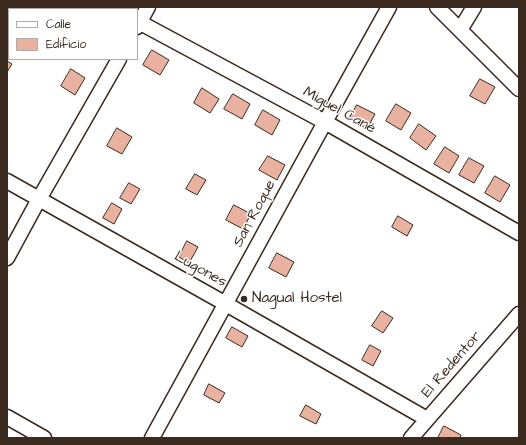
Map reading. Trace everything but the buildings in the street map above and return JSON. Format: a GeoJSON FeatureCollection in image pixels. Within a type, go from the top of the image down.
{"type":"FeatureCollection","features":[{"type":"Feature","properties":{"kind":"street"},"geometry":{"type":"LineString","coordinates":[[138,24],[148,7]]}},
{"type":"Feature","properties":{"kind":"street","name":"San Roque"},"geometry":{"type":"LineString","coordinates":[[152,438],[389,7]]}},
{"type":"Feature","properties":{"kind":"street"},"geometry":{"type":"LineString","coordinates":[[437,7],[519,89]]}},
{"type":"Feature","properties":{"kind":"street"},"geometry":{"type":"LineString","coordinates":[[460,30],[474,7]]}},
{"type":"Feature","properties":{"kind":"street","name":"Miguel Cané"},"geometry":{"type":"LineString","coordinates":[[138,24],[325,122],[519,233]]}},
{"type":"Feature","properties":{"kind":"street"},"geometry":{"type":"LineString","coordinates":[[7,258],[118,60]]}},
{"type":"Feature","properties":{"kind":"street","name":"Lugones"},"geometry":{"type":"LineString","coordinates":[[7,181],[427,419]]}},
{"type":"Feature","properties":{"kind":"street","name":"El Redentor"},"geometry":{"type":"LineString","coordinates":[[411,438],[519,314]]}},
{"type":"Feature","properties":{"kind":"street"},"geometry":{"type":"LineString","coordinates":[[7,417],[44,438]]}},
{"type":"Feature","properties":{"kind":"place","name":"Nagual Hostel"},"geometry":{"type":"Point","coordinates":[244,299]}}]}
